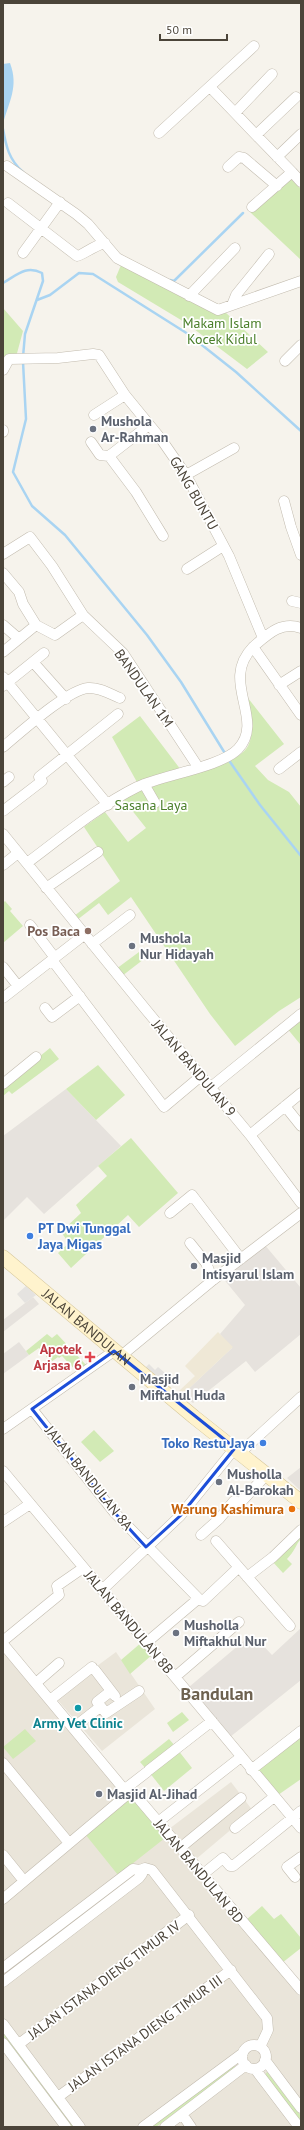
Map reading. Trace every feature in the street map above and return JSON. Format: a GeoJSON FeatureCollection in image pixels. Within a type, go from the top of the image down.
{"type":"FeatureCollection","features":[{"type":"Feature","properties":{"kind":"main road","name":"JALAN BANDULAN"},"geometry":{"type":"LineString","coordinates":[[3,1257],[117,1353],[301,1502]]}},
{"type":"Feature","properties":{"kind":"street"},"geometry":{"type":"LineString","coordinates":[[160,133],[254,46]]}},
{"type":"Feature","properties":{"kind":"street"},"geometry":{"type":"LineString","coordinates":[[235,113],[272,74]]}},
{"type":"Feature","properties":{"kind":"street"},"geometry":{"type":"LineString","coordinates":[[210,87],[301,182]]}},
{"type":"Feature","properties":{"kind":"street"},"geometry":{"type":"LineString","coordinates":[[256,135],[296,96]]}},
{"type":"Feature","properties":{"kind":"street"},"geometry":{"type":"LineString","coordinates":[[277,156],[301,134]]}},
{"type":"Feature","properties":{"kind":"street"},"geometry":{"type":"LineString","coordinates":[[228,168],[239,157],[244,158],[277,186]]}},
{"type":"Feature","properties":{"kind":"street"},"geometry":{"type":"LineString","coordinates":[[7,166],[60,202],[88,224],[116,258],[166,282],[189,296],[218,310],[301,284]]}},
{"type":"Feature","properties":{"kind":"street"},"geometry":{"type":"LineString","coordinates":[[252,207],[292,172]]}},
{"type":"Feature","properties":{"kind":"street"},"geometry":{"type":"LineString","coordinates":[[23,253],[41,226],[60,202]]}},
{"type":"Feature","properties":{"kind":"street"},"geometry":{"type":"LineString","coordinates":[[8,203],[41,226],[79,256],[90,248],[104,243]]}},
{"type":"Feature","properties":{"kind":"street"},"geometry":{"type":"LineString","coordinates":[[189,296],[235,248]]}},
{"type":"Feature","properties":{"kind":"street"},"geometry":{"type":"LineString","coordinates":[[232,305],[236,296],[269,254]]}},
{"type":"Feature","properties":{"kind":"street"},"geometry":{"type":"LineString","coordinates":[[285,361],[301,345]]}},
{"type":"Feature","properties":{"kind":"street","name":"GANG BUNTU"},"geometry":{"type":"LineString","coordinates":[[3,370],[6,361],[12,359],[34,359],[97,354],[124,395],[149,425],[186,476],[223,546],[263,638]]}},
{"type":"Feature","properties":{"kind":"street"},"geometry":{"type":"LineString","coordinates":[[94,415],[124,395]]}},
{"type":"Feature","properties":{"kind":"street"},"geometry":{"type":"LineString","coordinates":[[91,442],[100,455],[109,456],[149,425]]}},
{"type":"Feature","properties":{"kind":"street"},"geometry":{"type":"LineString","coordinates":[[186,476],[234,448]]}},
{"type":"Feature","properties":{"kind":"street"},"geometry":{"type":"LineString","coordinates":[[109,456],[136,492],[163,536]]}},
{"type":"Feature","properties":{"kind":"street"},"geometry":{"type":"LineString","coordinates":[[284,501],[301,555]]}},
{"type":"Feature","properties":{"kind":"street","name":"BANDULAN 1M"},"geometry":{"type":"LineString","coordinates":[[3,554],[30,537],[52,566],[83,615],[123,654],[198,767]]}},
{"type":"Feature","properties":{"kind":"street"},"geometry":{"type":"LineString","coordinates":[[187,568],[223,546]]}},
{"type":"Feature","properties":{"kind":"street"},"geometry":{"type":"LineString","coordinates":[[3,573],[19,592],[23,604],[36,625],[55,636],[83,615]]}},
{"type":"Feature","properties":{"kind":"street"},"geometry":{"type":"LineString","coordinates":[[3,625],[18,638]]}},
{"type":"Feature","properties":{"kind":"street"},"geometry":{"type":"LineString","coordinates":[[3,652],[18,638],[36,625]]}},
{"type":"Feature","properties":{"kind":"street"},"geometry":{"type":"LineString","coordinates":[[27,863],[108,805],[144,784],[214,762],[230,754],[242,745],[246,735],[247,722],[239,673],[243,660],[253,647],[263,638],[284,625],[301,628]]}},
{"type":"Feature","properties":{"kind":"street"},"geometry":{"type":"LineString","coordinates":[[253,647],[301,715]]}},
{"type":"Feature","properties":{"kind":"street"},"geometry":{"type":"LineString","coordinates":[[44,653],[4,682],[38,718],[108,805]]}},
{"type":"Feature","properties":{"kind":"street"},"geometry":{"type":"LineString","coordinates":[[33,662],[66,699]]}},
{"type":"Feature","properties":{"kind":"street"},"geometry":{"type":"LineString","coordinates":[[280,685],[301,670],[298,665],[301,663]]}},
{"type":"Feature","properties":{"kind":"street"},"geometry":{"type":"LineString","coordinates":[[3,747],[38,718],[66,699],[87,688],[96,688],[120,698]]}},
{"type":"Feature","properties":{"kind":"street"},"geometry":{"type":"LineString","coordinates":[[3,811],[42,781],[39,777],[118,714]]}},
{"type":"Feature","properties":{"kind":"street"},"geometry":{"type":"LineString","coordinates":[[279,769],[301,752]]}},
{"type":"Feature","properties":{"kind":"street"},"geometry":{"type":"LineString","coordinates":[[144,784],[156,803]]}},
{"type":"Feature","properties":{"kind":"street","name":"JALAN BANDULAN 9"},"geometry":{"type":"LineString","coordinates":[[3,834],[84,935],[250,1135],[301,1203]]}},
{"type":"Feature","properties":{"kind":"street"},"geometry":{"type":"LineString","coordinates":[[46,888],[98,852]]}},
{"type":"Feature","properties":{"kind":"street"},"geometry":{"type":"LineString","coordinates":[[3,865],[18,853]]}},
{"type":"Feature","properties":{"kind":"street"},"geometry":{"type":"LineString","coordinates":[[92,944],[130,915]]}},
{"type":"Feature","properties":{"kind":"street"},"geometry":{"type":"LineString","coordinates":[[30,925],[80,996],[164,1107],[201,1076]]}},
{"type":"Feature","properties":{"kind":"street"},"geometry":{"type":"LineString","coordinates":[[3,998],[84,935]]}},
{"type":"Feature","properties":{"kind":"street"},"geometry":{"type":"LineString","coordinates":[[3,967],[18,986]]}},
{"type":"Feature","properties":{"kind":"street"},"geometry":{"type":"LineString","coordinates":[[45,1008],[52,1017],[80,996]]}},
{"type":"Feature","properties":{"kind":"street"},"geometry":{"type":"LineString","coordinates":[[211,1087],[301,1014]]}},
{"type":"Feature","properties":{"kind":"street"},"geometry":{"type":"LineString","coordinates":[[3,1084],[36,1057]]}},
{"type":"Feature","properties":{"kind":"street"},"geometry":{"type":"LineString","coordinates":[[250,1135],[301,1093]]}},
{"type":"Feature","properties":{"kind":"street"},"geometry":{"type":"LineString","coordinates":[[285,1106],[301,1126]]}},
{"type":"Feature","properties":{"kind":"street"},"geometry":{"type":"LineString","coordinates":[[170,1213],[192,1195],[241,1259]]}},
{"type":"Feature","properties":{"kind":"street"},"geometry":{"type":"LineString","coordinates":[[3,1429],[117,1353],[301,1213]]}},
{"type":"Feature","properties":{"kind":"street"},"geometry":{"type":"LineString","coordinates":[[190,1242],[206,1263],[213,1280]]}},
{"type":"Feature","properties":{"kind":"street"},"geometry":{"type":"LineString","coordinates":[[102,1590],[180,1516],[238,1451],[301,1396]]}},
{"type":"Feature","properties":{"kind":"street","name":"JALAN BANDULAN 8A"},"geometry":{"type":"LineString","coordinates":[[32,1409],[110,1507],[146,1547],[198,1598]]}},
{"type":"Feature","properties":{"kind":"street","name":"JALAN BANDULAN 8B"},"geometry":{"type":"LineString","coordinates":[[3,1472],[301,1828]]}},
{"type":"Feature","properties":{"kind":"street"},"geometry":{"type":"LineString","coordinates":[[201,1535],[219,1519],[234,1501],[240,1503],[267,1474]]}},
{"type":"Feature","properties":{"kind":"street"},"geometry":{"type":"LineString","coordinates":[[3,1522],[30,1504]]}},
{"type":"Feature","properties":{"kind":"street"},"geometry":{"type":"LineString","coordinates":[[247,1577],[273,1558],[301,1530]]}},
{"type":"Feature","properties":{"kind":"street"},"geometry":{"type":"LineString","coordinates":[[216,1541],[290,1626]]}},
{"type":"Feature","properties":{"kind":"street"},"geometry":{"type":"LineString","coordinates":[[3,1641],[59,1594],[57,1586],[83,1568]]}},
{"type":"Feature","properties":{"kind":"street"},"geometry":{"type":"LineString","coordinates":[[146,1643],[198,1598],[203,1601],[238,1568]]}},
{"type":"Feature","properties":{"kind":"street"},"geometry":{"type":"LineString","coordinates":[[175,1677],[240,1622]]}},
{"type":"Feature","properties":{"kind":"street","name":"JALAN BANDULAN 8D"},"geometry":{"type":"LineString","coordinates":[[3,1644],[126,1791],[138,1798],[301,1990]]}},
{"type":"Feature","properties":{"kind":"street"},"geometry":{"type":"LineString","coordinates":[[36,1683],[59,1663]]}},
{"type":"Feature","properties":{"kind":"street"},"geometry":{"type":"LineString","coordinates":[[50,1700],[94,1669],[120,1702]]}},
{"type":"Feature","properties":{"kind":"street"},"geometry":{"type":"LineString","coordinates":[[111,1691],[97,1702],[100,1708],[106,1713],[120,1702],[125,1702],[139,1691]]}},
{"type":"Feature","properties":{"kind":"street"},"geometry":{"type":"LineString","coordinates":[[73,1728],[100,1708]]}},
{"type":"Feature","properties":{"kind":"street"},"geometry":{"type":"LineString","coordinates":[[3,1899],[69,1844],[148,1771],[212,1721]]}},
{"type":"Feature","properties":{"kind":"street"},"geometry":{"type":"LineString","coordinates":[[251,1770],[301,1731]]}},
{"type":"Feature","properties":{"kind":"street"},"geometry":{"type":"LineString","coordinates":[[158,1822],[241,1757]]}},
{"type":"Feature","properties":{"kind":"street"},"geometry":{"type":"LineString","coordinates":[[3,1763],[69,1844]]}},
{"type":"Feature","properties":{"kind":"street"},"geometry":{"type":"LineString","coordinates":[[235,1828],[274,1797]]}},
{"type":"Feature","properties":{"kind":"street"},"geometry":{"type":"LineString","coordinates":[[180,1848],[241,1798]]}},
{"type":"Feature","properties":{"kind":"street"},"geometry":{"type":"LineString","coordinates":[[202,1875],[223,1858],[230,1866],[233,1866],[301,1811]]}},
{"type":"Feature","properties":{"kind":"street"},"geometry":{"type":"LineString","coordinates":[[3,1855],[24,1881]]}},
{"type":"Feature","properties":{"kind":"street"},"geometry":{"type":"LineString","coordinates":[[295,1877],[287,1867],[301,1857]]}},
{"type":"Feature","properties":{"kind":"street"},"geometry":{"type":"LineString","coordinates":[[3,1968],[133,1869],[140,1870],[145,1868],[152,1870],[189,1915],[267,2018],[268,2030],[260,2047]]}},
{"type":"Feature","properties":{"kind":"street"},"geometry":{"type":"LineString","coordinates":[[3,1982],[139,1878],[142,1874],[140,1870]]}},
{"type":"Feature","properties":{"kind":"street","name":"JALAN ISTANA DIENG TIMUR IV"},"geometry":{"type":"LineString","coordinates":[[19,2044],[189,1915]]}},
{"type":"Feature","properties":{"kind":"street"},"geometry":{"type":"LineString","coordinates":[[55,1929],[62,1938]]}},
{"type":"Feature","properties":{"kind":"street","name":"JALAN ISTANA DIENG TIMUR III"},"geometry":{"type":"LineString","coordinates":[[58,2097],[231,1970]]}},
{"type":"Feature","properties":{"kind":"street"},"geometry":{"type":"LineString","coordinates":[[3,2024],[80,2127]]}},
{"type":"Feature","properties":{"kind":"street"},"geometry":{"type":"LineString","coordinates":[[3,2043],[66,2127]]}},
{"type":"Feature","properties":{"kind":"street"},"geometry":{"type":"LineString","coordinates":[[143,2127],[249,2047],[260,2047]]}},
{"type":"Feature","properties":{"kind":"street"},"geometry":{"type":"LineString","coordinates":[[165,2127],[250,2067],[261,2066],[265,2060],[265,2053],[260,2047]]}},
{"type":"Feature","properties":{"kind":"street"},"geometry":{"type":"LineString","coordinates":[[243,2052],[243,2060],[299,2127]]}},
{"type":"Feature","properties":{"kind":"street"},"geometry":{"type":"LineString","coordinates":[[265,2060],[301,2108]]}},
{"type":"Feature","properties":{"kind":"street"},"geometry":{"type":"LineString","coordinates":[[182,2114],[191,2127]]}},
{"type":"Feature","properties":{"kind":"highlighted area"},"geometry":{"type":"Polygon","coordinates":[[[114,1351],[235,1448],[180,1516],[146,1547],[114,1512],[32,1409],[114,1351]]]}},
{"type":"Feature","properties":{"kind":"shaded area"},"geometry":{"type":"Polygon","coordinates":[[[66,1089],[121,1146],[44,1214],[27,1197],[3,1221],[3,1136],[66,1089]]]}},
{"type":"Feature","properties":{"kind":"shaded area"},"geometry":{"type":"Polygon","coordinates":[[[264,1244],[301,1288],[301,1334],[255,1372],[246,1361],[193,1403],[182,1395],[232,1348],[220,1334],[245,1305],[222,1277],[264,1244]]]}},
{"type":"Feature","properties":{"kind":"shaded area"},"geometry":{"type":"Polygon","coordinates":[[[26,1286],[36,1295],[25,1303],[17,1294],[26,1286]]]}},
{"type":"Feature","properties":{"kind":"shaded area"},"geometry":{"type":"Polygon","coordinates":[[[33,1297],[39,1304],[3,1332],[3,1320],[33,1297]]]}},
{"type":"Feature","properties":{"kind":"shaded area"},"geometry":{"type":"Polygon","coordinates":[[[218,1332],[233,1347],[182,1395],[179,1391],[195,1376],[185,1366],[218,1332]]]}},
{"type":"Feature","properties":{"kind":"shaded area"},"geometry":{"type":"Polygon","coordinates":[[[19,1342],[29,1355],[3,1374],[3,1354],[19,1342]]]}},
{"type":"Feature","properties":{"kind":"shaded area"},"geometry":{"type":"Polygon","coordinates":[[[149,1364],[155,1370],[158,1367],[172,1379],[164,1386],[145,1368],[149,1364]]]}},
{"type":"Feature","properties":{"kind":"shaded area"},"geometry":{"type":"Polygon","coordinates":[[[301,1467],[301,1491],[287,1478],[301,1467]]]}},
{"type":"Feature","properties":{"kind":"shaded area"},"geometry":{"type":"Polygon","coordinates":[[[301,1628],[301,1680],[230,1737],[189,1687],[252,1634],[272,1655],[301,1628]]]}},
{"type":"Feature","properties":{"kind":"shaded area"},"geometry":{"type":"Polygon","coordinates":[[[3,1650],[121,1792],[120,1796],[3,1893],[3,1650]]]}},
{"type":"Feature","properties":{"kind":"shaded area"},"geometry":{"type":"Polygon","coordinates":[[[116,1652],[155,1709],[102,1751],[55,1697],[116,1652]]]}},
{"type":"Feature","properties":{"kind":"shaded area"},"geometry":{"type":"Polygon","coordinates":[[[231,1782],[253,1811],[195,1860],[169,1829],[231,1782]]]}},
{"type":"Feature","properties":{"kind":"shaded area"},"geometry":{"type":"Polygon","coordinates":[[[133,1799],[301,1997],[301,2127],[3,2127],[3,1902],[85,1834],[133,1799]]]}},
{"type":"Feature","properties":{"kind":"green space"},"geometry":{"type":"Polygon","coordinates":[[[289,177],[301,189],[301,260],[250,212],[289,177]]]}},
{"type":"Feature","properties":{"kind":"green space","name":"Makam Islam Kocek Kidul"},"geometry":{"type":"Polygon","coordinates":[[[121,265],[225,312],[268,352],[247,369],[186,323],[118,282],[116,277],[121,265]]]}},
{"type":"Feature","properties":{"kind":"green space"},"geometry":{"type":"Polygon","coordinates":[[[3,308],[23,331],[16,357],[3,363],[3,308]]]}},
{"type":"Feature","properties":{"kind":"green space","name":"Sasana Laya"},"geometry":{"type":"Polygon","coordinates":[[[248,698],[284,744],[255,766],[268,780],[289,792],[301,807],[301,997],[279,1011],[235,1046],[210,1014],[131,897],[108,915],[99,903],[77,920],[74,916],[120,881],[84,827],[105,812],[128,842],[146,828],[123,799],[153,785],[215,767],[240,754],[248,746],[252,729],[248,698]]]}},
{"type":"Feature","properties":{"kind":"green space"},"geometry":{"type":"Polygon","coordinates":[[[140,716],[181,770],[138,784],[112,737],[140,716]]]}},
{"type":"Feature","properties":{"kind":"green space"},"geometry":{"type":"Polygon","coordinates":[[[5,901],[12,909],[10,911],[23,926],[3,943],[3,903],[5,901]]]}},
{"type":"Feature","properties":{"kind":"green space"},"geometry":{"type":"Polygon","coordinates":[[[139,952],[144,959],[122,976],[116,969],[139,952]]]}},
{"type":"Feature","properties":{"kind":"green space"},"geometry":{"type":"Polygon","coordinates":[[[301,1017],[301,1044],[300,1044],[286,1027],[301,1017]]]}},
{"type":"Feature","properties":{"kind":"green space"},"geometry":{"type":"Polygon","coordinates":[[[50,1048],[59,1059],[12,1094],[9,1091],[3,1096],[3,1086],[50,1048]]]}},
{"type":"Feature","properties":{"kind":"green space"},"geometry":{"type":"Polygon","coordinates":[[[98,1065],[125,1095],[96,1120],[66,1089],[98,1065]]]}},
{"type":"Feature","properties":{"kind":"green space"},"geometry":{"type":"Polygon","coordinates":[[[131,1138],[178,1193],[139,1227],[128,1215],[71,1268],[58,1253],[69,1243],[61,1232],[81,1213],[76,1205],[107,1176],[98,1166],[131,1138]]]}},
{"type":"Feature","properties":{"kind":"green space"},"geometry":{"type":"Polygon","coordinates":[[[47,1334],[52,1338],[57,1334],[87,1366],[78,1373],[62,1356],[51,1362],[39,1348],[29,1355],[26,1351],[47,1334]]]}},
{"type":"Feature","properties":{"kind":"green space"},"geometry":{"type":"Polygon","coordinates":[[[94,1430],[114,1451],[100,1462],[81,1442],[94,1430]]]}},
{"type":"Feature","properties":{"kind":"green space"},"geometry":{"type":"Polygon","coordinates":[[[301,1532],[301,1539],[287,1559],[292,1564],[283,1573],[272,1561],[301,1532]]]}},
{"type":"Feature","properties":{"kind":"green space"},"geometry":{"type":"Polygon","coordinates":[[[142,1642],[152,1655],[130,1674],[121,1660],[142,1642]]]}},
{"type":"Feature","properties":{"kind":"green space"},"geometry":{"type":"Polygon","coordinates":[[[182,1712],[189,1720],[173,1732],[167,1723],[182,1712]]]}},
{"type":"Feature","properties":{"kind":"green space"},"geometry":{"type":"Polygon","coordinates":[[[25,1729],[36,1741],[13,1759],[3,1747],[25,1729]]]}},
{"type":"Feature","properties":{"kind":"green space"},"geometry":{"type":"Polygon","coordinates":[[[301,1734],[301,1779],[278,1795],[255,1768],[301,1734]]]}},
{"type":"Feature","properties":{"kind":"green space"},"geometry":{"type":"Polygon","coordinates":[[[169,1739],[176,1747],[147,1770],[140,1762],[169,1739]]]}},
{"type":"Feature","properties":{"kind":"green space"},"geometry":{"type":"Polygon","coordinates":[[[178,1750],[192,1768],[164,1791],[149,1772],[178,1750]]]}},
{"type":"Feature","properties":{"kind":"green space"},"geometry":{"type":"Polygon","coordinates":[[[127,1799],[133,1799],[165,1838],[118,1875],[85,1834],[127,1799]]]}},
{"type":"Feature","properties":{"kind":"green space"},"geometry":{"type":"Polygon","coordinates":[[[262,1906],[274,1919],[281,1914],[301,1938],[301,1948],[282,1963],[246,1920],[262,1906]]]}},
{"type":"Feature","properties":{"kind":"green space"},"geometry":{"type":"Polygon","coordinates":[[[3,2029],[76,2127],[71,2127],[3,2036],[3,2029]]]}},
{"type":"Feature","properties":{"kind":"green space"},"geometry":{"type":"Polygon","coordinates":[[[235,2065],[235,2068],[156,2127],[150,2127],[235,2065]]]}},
{"type":"Feature","properties":{"kind":"green space"},"geometry":{"type":"Polygon","coordinates":[[[267,2072],[301,2116],[301,2122],[265,2075],[267,2072]]]}},
{"type":"Feature","properties":{"kind":"water"},"geometry":{"type":"Polygon","coordinates":[[[10,63],[14,79],[12,94],[3,124],[3,64],[10,63]]]}},
{"type":"Feature","properties":{"kind":"waterway"},"geometry":{"type":"LineString","coordinates":[[3,129],[5,141],[11,158],[23,172]]}},
{"type":"Feature","properties":{"kind":"waterway"},"geometry":{"type":"LineString","coordinates":[[170,280],[174,281],[243,213]]}},
{"type":"Feature","properties":{"kind":"waterway"},"geometry":{"type":"LineString","coordinates":[[3,283],[22,272],[31,270],[42,273],[43,281],[25,334],[23,357]]}},
{"type":"Feature","properties":{"kind":"waterway"},"geometry":{"type":"LineString","coordinates":[[37,300],[50,295],[79,273],[93,274],[188,334],[236,372],[301,431]]}},
{"type":"Feature","properties":{"kind":"waterway"},"geometry":{"type":"LineString","coordinates":[[23,362],[26,419],[13,472],[32,506],[65,535],[147,635],[181,682],[226,755]]}},
{"type":"Feature","properties":{"kind":"waterway"},"geometry":{"type":"LineString","coordinates":[[228,759],[260,805],[301,856]]}},
{"type":"Feature","properties":{"kind":"place","name":"Mushola Ar-Rahman"},"geometry":{"type":"Point","coordinates":[93,429]}},
{"type":"Feature","properties":{"kind":"place","name":"Pos Baca"},"geometry":{"type":"Point","coordinates":[88,931]}},
{"type":"Feature","properties":{"kind":"place","name":"Mushola Nur Hidayah"},"geometry":{"type":"Point","coordinates":[132,946]}},
{"type":"Feature","properties":{"kind":"place","name":"PT Dwi Tunggal Jaya Migas"},"geometry":{"type":"Point","coordinates":[30,1236]}},
{"type":"Feature","properties":{"kind":"place","name":"Masjid Intisyarul Islam"},"geometry":{"type":"Point","coordinates":[194,1266]}},
{"type":"Feature","properties":{"kind":"place","name":"Apotek Arjasa 6"},"geometry":{"type":"Point","coordinates":[90,1357]}},
{"type":"Feature","properties":{"kind":"place","name":"Masjid Miftahul Huda"},"geometry":{"type":"Point","coordinates":[132,1387]}},
{"type":"Feature","properties":{"kind":"place","name":"Toko Restu Jaya"},"geometry":{"type":"Point","coordinates":[263,1443]}},
{"type":"Feature","properties":{"kind":"place","name":"Musholla Al-Barokah"},"geometry":{"type":"Point","coordinates":[219,1482]}},
{"type":"Feature","properties":{"kind":"place","name":"Warung Kashimura"},"geometry":{"type":"Point","coordinates":[292,1509]}},
{"type":"Feature","properties":{"kind":"place","name":"Musholla Miftakhul Nur"},"geometry":{"type":"Point","coordinates":[176,1633]}},
{"type":"Feature","properties":{"kind":"place","name":"Army Vet Clinic"},"geometry":{"type":"Point","coordinates":[78,1708]}},
{"type":"Feature","properties":{"kind":"place","name":"Masjid Al-Jihad"},"geometry":{"type":"Point","coordinates":[99,1794]}},
{"type":"Feature","properties":{"kind":"district","name":"Bandulan"},"geometry":{"type":"Point","coordinates":[217,1694]}}]}
